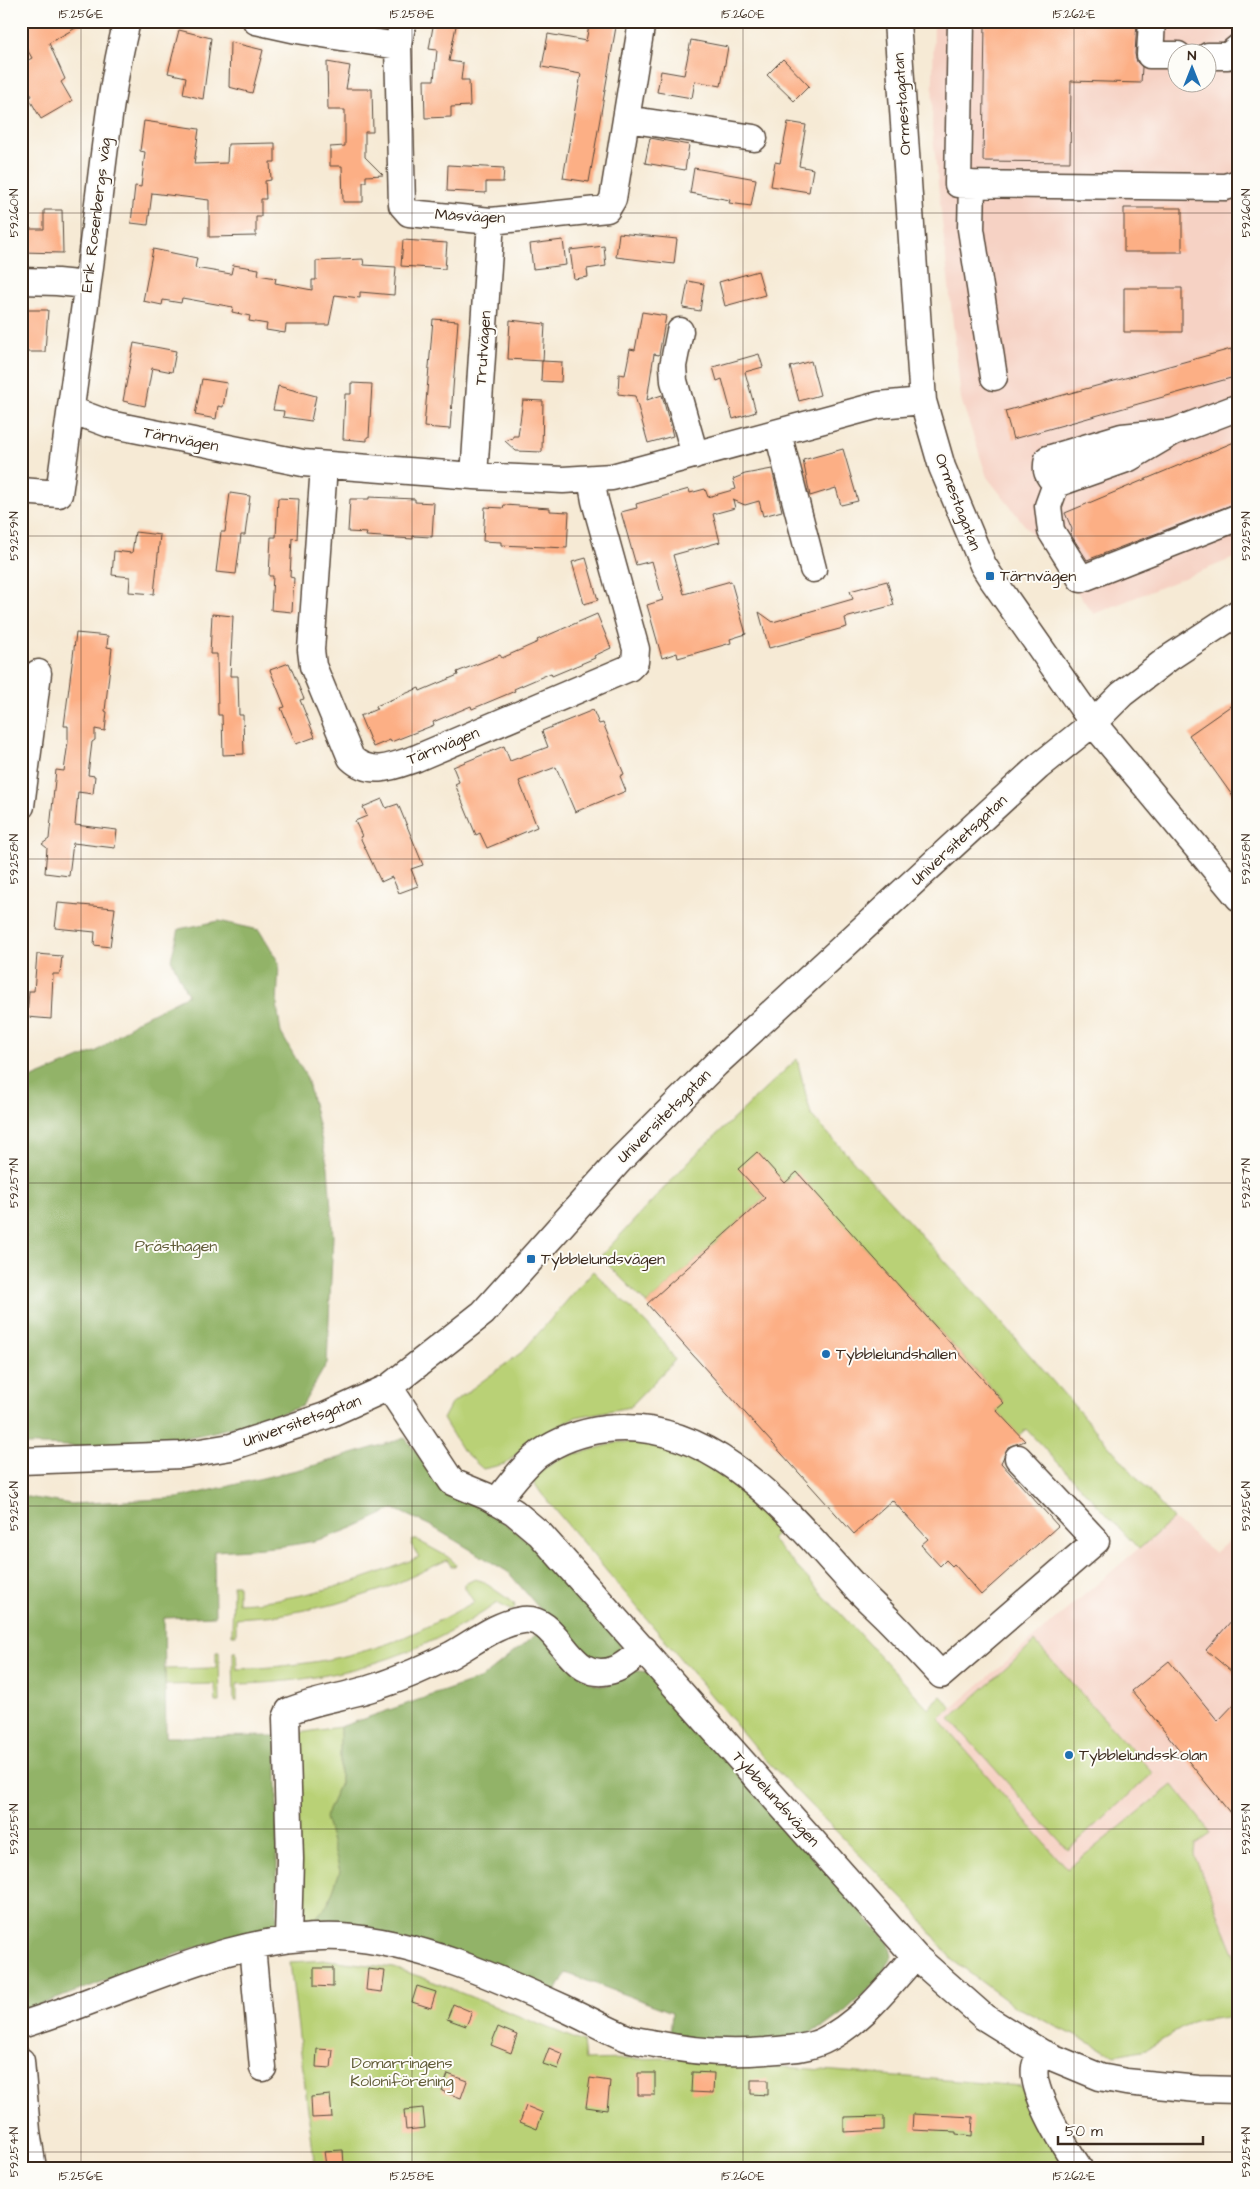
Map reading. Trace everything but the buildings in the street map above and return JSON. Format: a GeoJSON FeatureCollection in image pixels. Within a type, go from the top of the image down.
{"type":"FeatureCollection","features":[{"type":"Feature","properties":{"kind":"street","name":"Erik Rosenbergs väg"},"geometry":{"type":"LineString","coordinates":[[21,491],[59,494],[114,78],[127,21]]}},
{"type":"Feature","properties":{"kind":"street"},"geometry":{"type":"LineString","coordinates":[[256,21],[297,30],[398,46]]}},
{"type":"Feature","properties":{"kind":"street","name":"Måsvägen"},"geometry":{"type":"LineString","coordinates":[[404,21],[398,46],[402,205],[409,212],[491,221],[607,209],[613,199],[642,21]]}},
{"type":"Feature","properties":{"kind":"street","name":"Ormestagatan"},"geometry":{"type":"LineString","coordinates":[[897,21],[923,401],[942,467],[983,565],[1092,723],[1239,898]]}},
{"type":"Feature","properties":{"kind":"street"},"geometry":{"type":"LineString","coordinates":[[961,21],[958,184],[1225,187],[1239,183]]}},
{"type":"Feature","properties":{"kind":"street"},"geometry":{"type":"LineString","coordinates":[[1152,21],[1150,55],[1168,55]]}},
{"type":"Feature","properties":{"kind":"street"},"geometry":{"type":"LineString","coordinates":[[1218,56],[1228,56],[1239,46]]}},
{"type":"Feature","properties":{"kind":"street"},"geometry":{"type":"LineString","coordinates":[[626,120],[754,138]]}},
{"type":"Feature","properties":{"kind":"street"},"geometry":{"type":"LineString","coordinates":[[972,184],[971,229],[994,377]]}},
{"type":"Feature","properties":{"kind":"street","name":"Trutvägen"},"geometry":{"type":"LineString","coordinates":[[474,476],[491,221]]}},
{"type":"Feature","properties":{"kind":"street"},"geometry":{"type":"LineString","coordinates":[[21,281],[87,285]]}},
{"type":"Feature","properties":{"kind":"street"},"geometry":{"type":"LineString","coordinates":[[680,332],[673,366],[674,381],[695,455]]}},
{"type":"Feature","properties":{"kind":"street","name":"Tärnvägen"},"geometry":{"type":"LineString","coordinates":[[71,410],[109,424],[324,466],[474,476],[591,479],[612,477],[879,405],[923,401]]}},
{"type":"Feature","properties":{"kind":"street"},"geometry":{"type":"LineString","coordinates":[[1239,407],[1173,432],[1129,458],[1056,484],[1048,506],[1051,531],[1081,579],[1239,517]]}},
{"type":"Feature","properties":{"kind":"street"},"geometry":{"type":"LineString","coordinates":[[778,433],[813,569]]}},
{"type":"Feature","properties":{"kind":"street","name":"Tärnvägen"},"geometry":{"type":"LineString","coordinates":[[324,466],[311,650],[313,666],[351,758],[359,765],[372,769],[389,768],[416,758],[629,668],[636,662],[636,649],[595,501],[591,479]]}},
{"type":"Feature","properties":{"kind":"street","name":"Universitetsgatan"},"geometry":{"type":"LineString","coordinates":[[21,1460],[182,1455],[231,1447],[324,1416],[389,1387],[482,1313],[620,1160],[716,1064],[1038,767],[1092,723],[1122,694],[1169,658],[1239,612]]}},
{"type":"Feature","properties":{"kind":"street"},"geometry":{"type":"LineString","coordinates":[[21,806],[26,718],[38,673]]}},
{"type":"Feature","properties":{"kind":"street","name":"Tybbelundsvägen"},"geometry":{"type":"LineString","coordinates":[[389,1387],[452,1482],[514,1512],[540,1534],[915,1956],[984,2017],[1042,2054],[1100,2077],[1126,2082],[1198,2089],[1239,2090]]}},
{"type":"Feature","properties":{"kind":"street"},"geometry":{"type":"LineString","coordinates":[[496,1502],[526,1465],[539,1454],[555,1444],[590,1431],[623,1427],[654,1430],[689,1442],[742,1472],[775,1499],[851,1582],[941,1675],[1096,1541],[1018,1458]]}},
{"type":"Feature","properties":{"kind":"street"},"geometry":{"type":"LineString","coordinates":[[288,1939],[290,1859],[286,1718],[289,1711],[304,1705],[380,1686],[450,1655],[509,1624],[523,1620],[535,1620],[546,1627],[574,1660],[586,1669],[601,1672],[617,1669],[644,1649]]}},
{"type":"Feature","properties":{"kind":"street"},"geometry":{"type":"LineString","coordinates":[[21,2025],[54,2015],[184,1967],[252,1946],[312,1936],[343,1937],[405,1946],[431,1954],[540,1997],[628,2038],[706,2053],[746,2052],[794,2048],[821,2042],[840,2032],[860,2015],[915,1956]]}},
{"type":"Feature","properties":{"kind":"street"},"geometry":{"type":"LineString","coordinates":[[252,1946],[263,2068]]}},
{"type":"Feature","properties":{"kind":"street"},"geometry":{"type":"LineString","coordinates":[[1042,2054],[1035,2067],[1036,2082],[1041,2099],[1080,2168]]}},
{"type":"Feature","properties":{"kind":"street"},"geometry":{"type":"LineString","coordinates":[[21,2061],[27,2131],[33,2168]]}},
{"type":"Feature","properties":{"kind":"shaded area"},"geometry":{"type":"Polygon","coordinates":[[[934,21],[1239,21],[1239,556],[1094,614],[987,477],[961,399],[932,128],[934,21]]]}},
{"type":"Feature","properties":{"kind":"shaded area","name":"Tybblelundsskolan"},"geometry":{"type":"Polygon","coordinates":[[[1173,1519],[1215,1553],[1239,1532],[1239,2016],[1194,2021],[1147,2049],[1115,2055],[1014,2006],[952,1960],[913,1909],[855,1850],[859,1791],[939,1719],[1173,1519]]]}},
{"type":"Feature","properties":{"kind":"green space","name":"Prästhagen"},"geometry":{"type":"Polygon","coordinates":[[[219,921],[259,930],[279,963],[277,1005],[281,1033],[307,1078],[328,1167],[333,1236],[327,1363],[302,1406],[237,1426],[147,1444],[98,1447],[21,1445],[21,1083],[97,1051],[140,1019],[188,995],[171,959],[179,929],[219,921]]]}},
{"type":"Feature","properties":{"kind":"green space"},"geometry":{"type":"Polygon","coordinates":[[[797,1059],[811,1115],[1001,1322],[1173,1519],[1139,1549],[1026,1429],[1019,1435],[996,1410],[1004,1402],[797,1173],[785,1183],[739,1169],[765,1198],[647,1304],[600,1257],[692,1158],[797,1059]]]}},
{"type":"Feature","properties":{"kind":"green space"},"geometry":{"type":"Polygon","coordinates":[[[593,1271],[661,1338],[675,1360],[630,1407],[576,1417],[532,1440],[505,1464],[483,1469],[462,1450],[443,1419],[451,1404],[522,1352],[593,1271]]]}},
{"type":"Feature","properties":{"kind":"green space"},"geometry":{"type":"Polygon","coordinates":[[[405,1438],[436,1476],[506,1524],[543,1553],[620,1638],[620,1654],[598,1668],[551,1622],[508,1572],[431,1526],[394,1509],[345,1531],[314,1541],[277,1547],[214,1551],[215,1616],[164,1618],[166,1737],[277,1736],[277,1928],[193,1948],[21,2012],[21,1496],[71,1504],[178,1498],[309,1467],[405,1438]]]}},
{"type":"Feature","properties":{"kind":"green space"},"geometry":{"type":"Polygon","coordinates":[[[619,1442],[656,1443],[716,1471],[773,1511],[782,1527],[771,1539],[928,1708],[941,1696],[952,1708],[939,1719],[1067,1869],[1173,1785],[1211,1833],[1195,1844],[1194,1855],[1239,1965],[1239,1979],[1234,1983],[1239,1992],[1239,2016],[1194,2021],[1147,2049],[1115,2055],[1014,2006],[952,1960],[913,1909],[763,1757],[541,1493],[531,1478],[559,1459],[619,1442]]]}},
{"type":"Feature","properties":{"kind":"green space"},"geometry":{"type":"Polygon","coordinates":[[[413,1540],[417,1540],[448,1557],[456,1564],[455,1566],[451,1566],[447,1560],[387,1588],[336,1604],[279,1615],[236,1618],[236,1635],[232,1635],[233,1585],[238,1585],[238,1603],[307,1594],[352,1582],[419,1557],[411,1544],[413,1540]]]}},
{"type":"Feature","properties":{"kind":"green space"},"geometry":{"type":"Polygon","coordinates":[[[475,1579],[482,1581],[514,1603],[515,1608],[512,1611],[497,1603],[468,1622],[437,1638],[406,1652],[373,1663],[306,1679],[237,1684],[237,1701],[234,1701],[233,1652],[236,1652],[237,1669],[337,1658],[376,1648],[445,1618],[474,1602],[465,1588],[465,1584],[475,1579]]]}},
{"type":"Feature","properties":{"kind":"green space"},"geometry":{"type":"Polygon","coordinates":[[[539,1632],[572,1668],[592,1683],[602,1686],[612,1684],[631,1672],[647,1672],[889,1943],[892,1955],[882,1977],[844,2012],[825,2026],[798,2038],[769,2045],[670,2036],[672,2012],[566,1973],[554,1995],[305,1930],[328,1904],[340,1871],[325,1817],[340,1783],[340,1727],[482,1678],[539,1632]]]}},
{"type":"Feature","properties":{"kind":"green space"},"geometry":{"type":"Polygon","coordinates":[[[1035,1642],[1153,1773],[1068,1850],[950,1719],[1035,1642]]]}},
{"type":"Feature","properties":{"kind":"green space"},"geometry":{"type":"Polygon","coordinates":[[[216,1652],[219,1652],[220,1702],[216,1702],[215,1684],[165,1685],[165,1669],[216,1668],[216,1652]]]}},
{"type":"Feature","properties":{"kind":"green space"},"geometry":{"type":"Polygon","coordinates":[[[340,1727],[340,1783],[325,1817],[340,1871],[328,1904],[305,1930],[301,1928],[292,1734],[340,1727]]]}},
{"type":"Feature","properties":{"kind":"green space","name":"Domarringens Koloniförening"},"geometry":{"type":"Polygon","coordinates":[[[328,1960],[394,1968],[424,1978],[583,2042],[585,2060],[674,2058],[1020,2086],[1071,2168],[315,2168],[290,1962],[328,1960]]]}},
{"type":"Feature","properties":{"kind":"place","name":"Tärnvägen"},"geometry":{"type":"Point","coordinates":[990,576]}},
{"type":"Feature","properties":{"kind":"place","name":"Tybblelundsvägen"},"geometry":{"type":"Point","coordinates":[531,1259]}},
{"type":"Feature","properties":{"kind":"place","name":"Tybblelundshallen"},"geometry":{"type":"Point","coordinates":[826,1354]}},
{"type":"Feature","properties":{"kind":"place","name":"Tybblelundsskolan"},"geometry":{"type":"Point","coordinates":[1069,1755]}}]}
